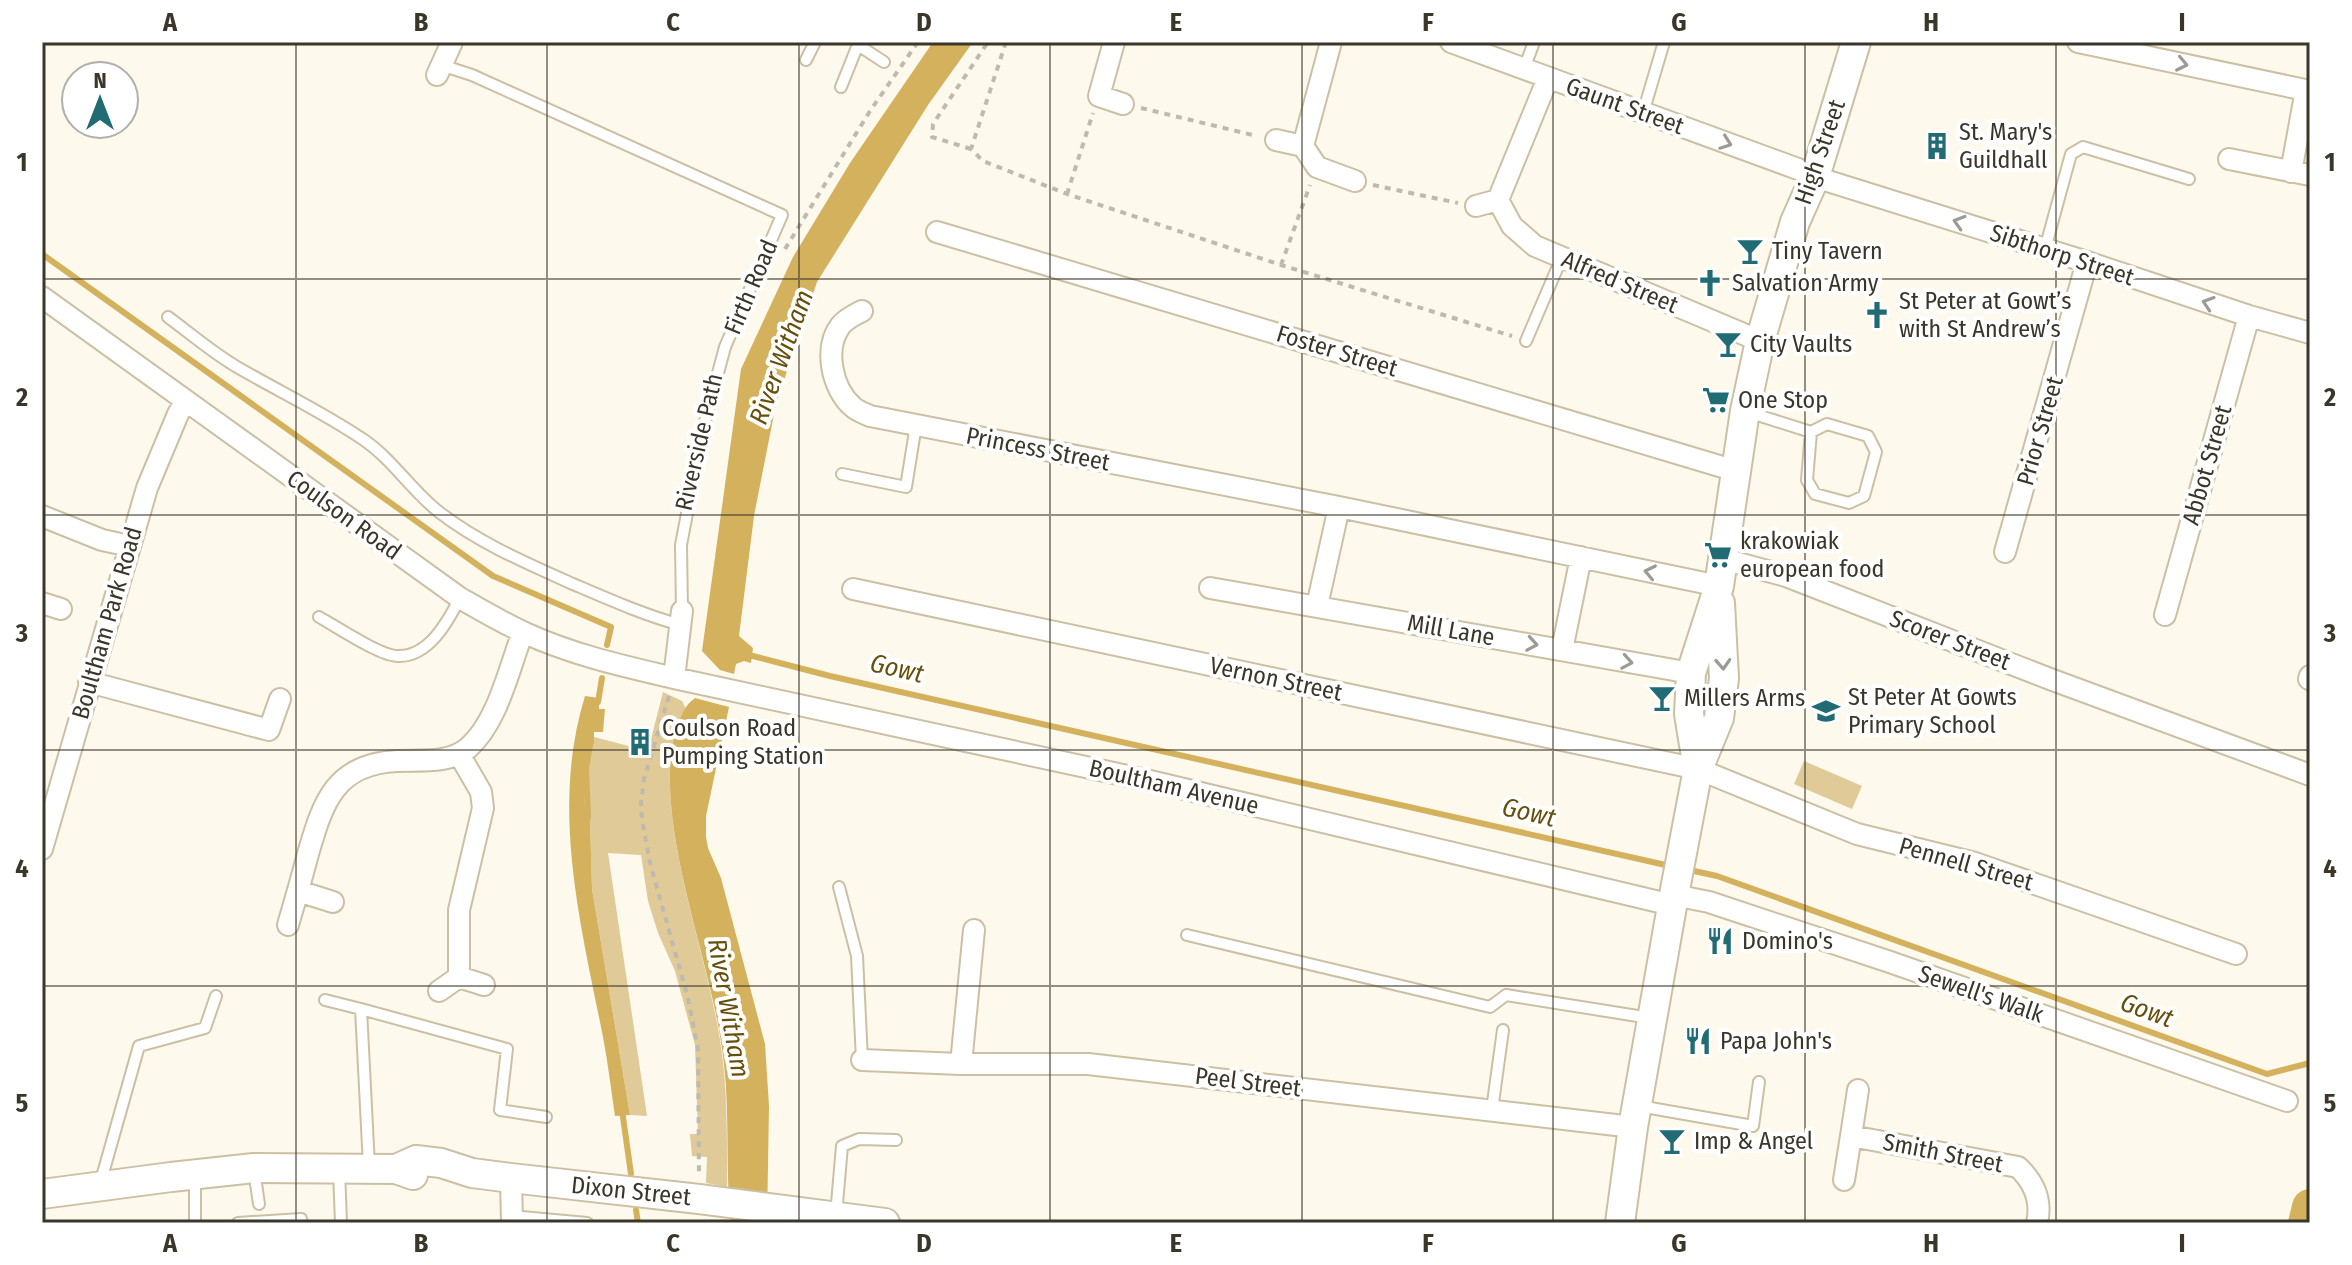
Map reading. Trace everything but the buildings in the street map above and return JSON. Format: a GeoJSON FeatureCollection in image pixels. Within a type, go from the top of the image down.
{"type":"FeatureCollection","features":[{"type":"Feature","properties":{"kind":"street","name":"Firth Road"},"geometry":{"type":"LineString","coordinates":[[439,70],[452,42]]}},
{"type":"Feature","properties":{"kind":"street"},"geometry":{"type":"LineString","coordinates":[[1114,42],[1099,96],[1123,104]]}},
{"type":"Feature","properties":{"kind":"street"},"geometry":{"type":"LineString","coordinates":[[1303,146],[1331,42]]}},
{"type":"Feature","properties":{"kind":"street","name":"Gaunt Street"},"geometry":{"type":"LineString","coordinates":[[1451,42],[1806,173]]}},
{"type":"Feature","properties":{"kind":"street","name":"High Street"},"geometry":{"type":"LineString","coordinates":[[1721,573],[1745,411],[1760,341],[1795,222],[1838,42]]}},
{"type":"Feature","properties":{"kind":"street","name":"High Street"},"geometry":{"type":"LineString","coordinates":[[1806,173],[1856,42]]}},
{"type":"Feature","properties":{"kind":"street"},"geometry":{"type":"LineString","coordinates":[[2078,42],[2308,90],[2300,174],[2229,159]]}},
{"type":"Feature","properties":{"kind":"street"},"geometry":{"type":"LineString","coordinates":[[1476,206],[1498,200],[1548,78]]}},
{"type":"Feature","properties":{"kind":"street"},"geometry":{"type":"LineString","coordinates":[[1276,140],[1303,146],[1317,167],[1355,181]]}},
{"type":"Feature","properties":{"kind":"street","name":"Sibthorp Street"},"geometry":{"type":"LineString","coordinates":[[1806,173],[2310,333]]}},
{"type":"Feature","properties":{"kind":"street","name":"Alfred Street"},"geometry":{"type":"LineString","coordinates":[[1498,200],[1512,226],[1535,246],[1760,341]]}},
{"type":"Feature","properties":{"kind":"street","name":"Foster Street"},"geometry":{"type":"LineString","coordinates":[[937,232],[1736,471]]}},
{"type":"Feature","properties":{"kind":"street","name":"Prior Street"},"geometry":{"type":"LineString","coordinates":[[2005,552],[2087,262]]}},
{"type":"Feature","properties":{"kind":"street","name":"Coulson Road"},"geometry":{"type":"LineString","coordinates":[[42,297],[460,598],[523,632],[602,661],[674,678]]}},
{"type":"Feature","properties":{"kind":"street","name":"Princess Street"},"geometry":{"type":"LineString","coordinates":[[862,311],[843,323],[837,331],[832,370],[836,383],[853,408],[870,416],[1581,557],[1721,573]]}},
{"type":"Feature","properties":{"kind":"street","name":"Abbot Street"},"geometry":{"type":"LineString","coordinates":[[2165,615],[2249,316]]}},
{"type":"Feature","properties":{"kind":"street","name":"Boultham Park Road"},"geometry":{"type":"LineString","coordinates":[[42,849],[51,779],[89,682],[147,488],[185,402]]}},
{"type":"Feature","properties":{"kind":"street"},"geometry":{"type":"LineString","coordinates":[[1317,606],[1339,507]]}},
{"type":"Feature","properties":{"kind":"street"},"geometry":{"type":"LineString","coordinates":[[42,516],[102,540],[130,546]]}},
{"type":"Feature","properties":{"kind":"street"},"geometry":{"type":"LineString","coordinates":[[1562,650],[1581,557]]}},
{"type":"Feature","properties":{"kind":"street"},"geometry":{"type":"LineString","coordinates":[[1698,769],[1689,714],[1691,673],[1721,573]]}},
{"type":"Feature","properties":{"kind":"street"},"geometry":{"type":"LineString","coordinates":[[1620,1223],[1635,1116],[1698,769],[1719,718],[1724,678],[1721,573]]}},
{"type":"Feature","properties":{"kind":"street","name":"Scorer Street"},"geometry":{"type":"LineString","coordinates":[[1721,573],[1786,576],[2050,679],[2310,775]]}},
{"type":"Feature","properties":{"kind":"street","name":"Mill Lane"},"geometry":{"type":"LineString","coordinates":[[1210,588],[1691,673]]}},
{"type":"Feature","properties":{"kind":"street","name":"Vernon Street"},"geometry":{"type":"LineString","coordinates":[[853,589],[1698,769]]}},
{"type":"Feature","properties":{"kind":"street","name":"Firth Road"},"geometry":{"type":"LineString","coordinates":[[674,678],[681,618]]}},
{"type":"Feature","properties":{"kind":"street"},"geometry":{"type":"LineString","coordinates":[[288,925],[319,817],[329,794],[342,780],[377,763],[421,761],[459,754],[471,745],[486,725],[499,699],[523,632]]}},
{"type":"Feature","properties":{"kind":"street","name":"Boultham Avenue"},"geometry":{"type":"LineString","coordinates":[[674,678],[1674,895]]}},
{"type":"Feature","properties":{"kind":"street"},"geometry":{"type":"LineString","coordinates":[[89,682],[269,730],[280,699]]}},
{"type":"Feature","properties":{"kind":"street"},"geometry":{"type":"LineString","coordinates":[[459,754],[481,792],[483,808],[459,910],[459,977]]}},
{"type":"Feature","properties":{"kind":"street","name":"Pennell Street"},"geometry":{"type":"LineString","coordinates":[[1698,769],[1857,834],[1975,863],[2236,954]]}},
{"type":"Feature","properties":{"kind":"street"},"geometry":{"type":"LineString","coordinates":[[298,891],[333,902]]}},
{"type":"Feature","properties":{"kind":"street","name":"Sewell's Walk"},"geometry":{"type":"LineString","coordinates":[[1674,895],[1709,902],[1890,962],[2287,1101]]}},
{"type":"Feature","properties":{"kind":"street"},"geometry":{"type":"LineString","coordinates":[[961,1064],[974,930]]}},
{"type":"Feature","properties":{"kind":"street"},"geometry":{"type":"LineString","coordinates":[[459,977],[484,985]]}},
{"type":"Feature","properties":{"kind":"street"},"geometry":{"type":"LineString","coordinates":[[439,991],[459,977]]}},
{"type":"Feature","properties":{"kind":"street","name":"Peel Street"},"geometry":{"type":"LineString","coordinates":[[862,1060],[1088,1064],[1492,1110],[1635,1116]]}},
{"type":"Feature","properties":{"kind":"street","name":"Smith Street"},"geometry":{"type":"LineString","coordinates":[[1858,1090],[1851,1136],[2018,1167],[2029,1177],[2041,1206],[2037,1223]]}},
{"type":"Feature","properties":{"kind":"street"},"geometry":{"type":"LineString","coordinates":[[1844,1180],[1851,1136]]}},
{"type":"Feature","properties":{"kind":"street","name":"Dixon Street"},"geometry":{"type":"LineString","coordinates":[[42,1194],[254,1168],[382,1168],[416,1160],[511,1178],[707,1192],[785,1210],[885,1223]]}},
{"type":"Feature","properties":{"kind":"street"},"geometry":{"type":"LineString","coordinates":[[511,1178],[512,1220]]}},
{"type":"Feature","properties":{"kind":"lane"},"geometry":{"type":"LineString","coordinates":[[806,60],[815,42]]}},
{"type":"Feature","properties":{"kind":"lane"},"geometry":{"type":"LineString","coordinates":[[1524,69],[1534,42]]}},
{"type":"Feature","properties":{"kind":"lane"},"geometry":{"type":"LineString","coordinates":[[1643,113],[1664,42]]}},
{"type":"Feature","properties":{"kind":"lane"},"geometry":{"type":"LineString","coordinates":[[841,87],[858,44],[884,62]]}},
{"type":"Feature","properties":{"kind":"lane","name":"Firth Road"},"geometry":{"type":"LineString","coordinates":[[439,70],[472,75],[782,215],[725,347],[703,429],[681,545],[681,618]]}},
{"type":"Feature","properties":{"kind":"lane"},"geometry":{"type":"LineString","coordinates":[[2045,249],[2071,154],[2083,147],[2189,179]]}},
{"type":"Feature","properties":{"kind":"lane"},"geometry":{"type":"LineString","coordinates":[[1526,341],[1562,257]]}},
{"type":"Feature","properties":{"kind":"lane"},"geometry":{"type":"LineString","coordinates":[[168,317],[235,366],[330,417],[374,447],[439,512],[485,543],[661,620],[681,618]]}},
{"type":"Feature","properties":{"kind":"lane"},"geometry":{"type":"LineString","coordinates":[[1745,411],[1811,432],[1827,424],[1868,436],[1876,452],[1864,496],[1849,503],[1815,494],[1807,480],[1811,432]]}},
{"type":"Feature","properties":{"kind":"lane"},"geometry":{"type":"LineString","coordinates":[[842,474],[906,487],[916,425]]}},
{"type":"Feature","properties":{"kind":"lane"},"geometry":{"type":"LineString","coordinates":[[319,617],[386,653],[400,656],[414,652],[432,640],[446,624],[460,598]]}},
{"type":"Feature","properties":{"kind":"lane"},"geometry":{"type":"LineString","coordinates":[[839,887],[857,956],[862,1060]]}},
{"type":"Feature","properties":{"kind":"lane"},"geometry":{"type":"LineString","coordinates":[[1187,935],[1490,1007],[1506,995],[1652,1019]]}},
{"type":"Feature","properties":{"kind":"lane"},"geometry":{"type":"LineString","coordinates":[[99,1186],[139,1046],[205,1028],[216,996]]}},
{"type":"Feature","properties":{"kind":"lane"},"geometry":{"type":"LineString","coordinates":[[325,1000],[507,1049],[500,1110],[546,1117]]}},
{"type":"Feature","properties":{"kind":"lane"},"geometry":{"type":"LineString","coordinates":[[361,1009],[382,1168]]}},
{"type":"Feature","properties":{"kind":"lane"},"geometry":{"type":"LineString","coordinates":[[1492,1110],[1503,1030]]}},
{"type":"Feature","properties":{"kind":"lane"},"geometry":{"type":"LineString","coordinates":[[1635,1116],[1753,1126],[1759,1082]]}},
{"type":"Feature","properties":{"kind":"lane"},"geometry":{"type":"LineString","coordinates":[[836,1217],[842,1146],[859,1139],[896,1140]]}},
{"type":"Feature","properties":{"kind":"lane"},"geometry":{"type":"LineString","coordinates":[[254,1168],[259,1204]]}},
{"type":"Feature","properties":{"kind":"lane"},"geometry":{"type":"LineString","coordinates":[[339,1168],[341,1223]]}},
{"type":"Feature","properties":{"kind":"lane"},"geometry":{"type":"LineString","coordinates":[[195,1174],[195,1223]]}},
{"type":"Feature","properties":{"kind":"lane"},"geometry":{"type":"LineString","coordinates":[[238,1223],[301,1219],[302,1223]]}},
{"type":"Feature","properties":{"kind":"lane"},"geometry":{"type":"LineString","coordinates":[[512,1220],[587,1223]]}},
{"type":"Feature","properties":{"kind":"path"},"geometry":{"type":"LineString","coordinates":[[782,253],[870,111],[918,42]]}},
{"type":"Feature","properties":{"kind":"path"},"geometry":{"type":"LineString","coordinates":[[988,42],[933,124],[932,137],[971,149],[983,161],[1067,194],[1526,341]]}},
{"type":"Feature","properties":{"kind":"path"},"geometry":{"type":"LineString","coordinates":[[971,149],[1006,42]]}},
{"type":"Feature","properties":{"kind":"path"},"geometry":{"type":"LineString","coordinates":[[1067,194],[1099,96]]}},
{"type":"Feature","properties":{"kind":"path"},"geometry":{"type":"LineString","coordinates":[[1123,104],[1276,140]]}},
{"type":"Feature","properties":{"kind":"path"},"geometry":{"type":"LineString","coordinates":[[1281,265],[1317,167]]}},
{"type":"Feature","properties":{"kind":"path"},"geometry":{"type":"LineString","coordinates":[[1355,181],[1476,206]]}},
{"type":"Feature","properties":{"kind":"path"},"geometry":{"type":"LineString","coordinates":[[674,678],[644,779],[642,819],[650,863],[688,998],[698,1049],[707,1192]]}},
{"type":"Feature","properties":{"kind":"shaded area"},"geometry":{"type":"Polygon","coordinates":[[[663,692],[682,701],[686,709],[671,752],[671,798],[680,863],[721,1043],[726,1105],[727,1187],[706,1183],[707,1157],[692,1156],[690,1134],[698,1134],[695,1045],[675,971],[648,901],[641,855],[608,853],[647,1116],[630,1115],[592,889],[590,819],[584,802],[585,757],[594,744],[594,737],[648,751],[663,692]]]}},
{"type":"Feature","properties":{"kind":"shaded area"},"geometry":{"type":"Polygon","coordinates":[[[1804,761],[1862,786],[1852,809],[1794,784],[1804,761]]]}},
{"type":"Feature","properties":{"kind":"water","name":"River Witham"},"geometry":{"type":"Polygon","coordinates":[[[933,42],[973,42],[928,105],[817,282],[776,404],[754,516],[739,636],[753,648],[751,663],[744,661],[736,664],[734,674],[720,670],[702,651],[741,369],[793,257],[850,163],[933,42]]]}},
{"type":"Feature","properties":{"kind":"water"},"geometry":{"type":"Polygon","coordinates":[[[585,696],[599,698],[599,709],[605,709],[603,732],[594,732],[594,744],[585,758],[584,802],[590,819],[592,889],[630,1115],[615,1116],[573,867],[570,781],[585,696]]]}},
{"type":"Feature","properties":{"kind":"water","name":"River Witham"},"geometry":{"type":"Polygon","coordinates":[[[695,698],[729,707],[706,816],[706,837],[721,878],[765,1044],[769,1106],[767,1223],[731,1223],[723,1054],[684,884],[672,812],[670,777],[673,745],[682,714],[695,698]]]}},
{"type":"Feature","properties":{"kind":"waterway"},"geometry":{"type":"LineString","coordinates":[[42,254],[493,576],[611,627],[607,645]]}},
{"type":"Feature","properties":{"kind":"waterway","name":"Gowt"},"geometry":{"type":"LineString","coordinates":[[745,654],[830,676],[1670,866]]}},
{"type":"Feature","properties":{"kind":"waterway"},"geometry":{"type":"LineString","coordinates":[[598,702],[602,678]]}},
{"type":"Feature","properties":{"kind":"waterway"},"geometry":{"type":"LineString","coordinates":[[588,817],[586,768],[590,745]]}},
{"type":"Feature","properties":{"kind":"waterway","name":"Gowt"},"geometry":{"type":"LineString","coordinates":[[1685,869],[1717,876],[2267,1074],[2310,1063]]}},
{"type":"Feature","properties":{"kind":"waterway"},"geometry":{"type":"LineString","coordinates":[[622,1110],[631,1174]]}},
{"type":"Feature","properties":{"kind":"waterway"},"geometry":{"type":"LineString","coordinates":[[2306,1223],[2310,1207]]}},
{"type":"Feature","properties":{"kind":"waterway"},"geometry":{"type":"LineString","coordinates":[[636,1210],[638,1223]]}},
{"type":"Feature","properties":{"kind":"place","name":"St. Mary's Guildhall"},"geometry":{"type":"Point","coordinates":[1937,146]}},
{"type":"Feature","properties":{"kind":"place","name":"Tiny Tavern"},"geometry":{"type":"Point","coordinates":[1750,251]}},
{"type":"Feature","properties":{"kind":"place","name":"Salvation Army"},"geometry":{"type":"Point","coordinates":[1710,283]}},
{"type":"Feature","properties":{"kind":"place","name":"St Peter at Gowt’s with St Andrew’s"},"geometry":{"type":"Point","coordinates":[1877,315]}},
{"type":"Feature","properties":{"kind":"place","name":"City Vaults"},"geometry":{"type":"Point","coordinates":[1728,344]}},
{"type":"Feature","properties":{"kind":"place","name":"One Stop"},"geometry":{"type":"Point","coordinates":[1716,400]}},
{"type":"Feature","properties":{"kind":"place","name":"krakowiak european food"},"geometry":{"type":"Point","coordinates":[1718,555]}},
{"type":"Feature","properties":{"kind":"place","name":"Millers Arms"},"geometry":{"type":"Point","coordinates":[1662,698]}},
{"type":"Feature","properties":{"kind":"place","name":"St Peter At Gowts Primary School"},"geometry":{"type":"Point","coordinates":[1826,711]}},
{"type":"Feature","properties":{"kind":"place","name":"Coulson Road Pumping Station"},"geometry":{"type":"Point","coordinates":[640,742]}},
{"type":"Feature","properties":{"kind":"place","name":"Domino's"},"geometry":{"type":"Point","coordinates":[1720,941]}},
{"type":"Feature","properties":{"kind":"place","name":"Papa John's"},"geometry":{"type":"Point","coordinates":[1698,1041]}},
{"type":"Feature","properties":{"kind":"place","name":"Imp & Angel"},"geometry":{"type":"Point","coordinates":[1672,1141]}}]}
